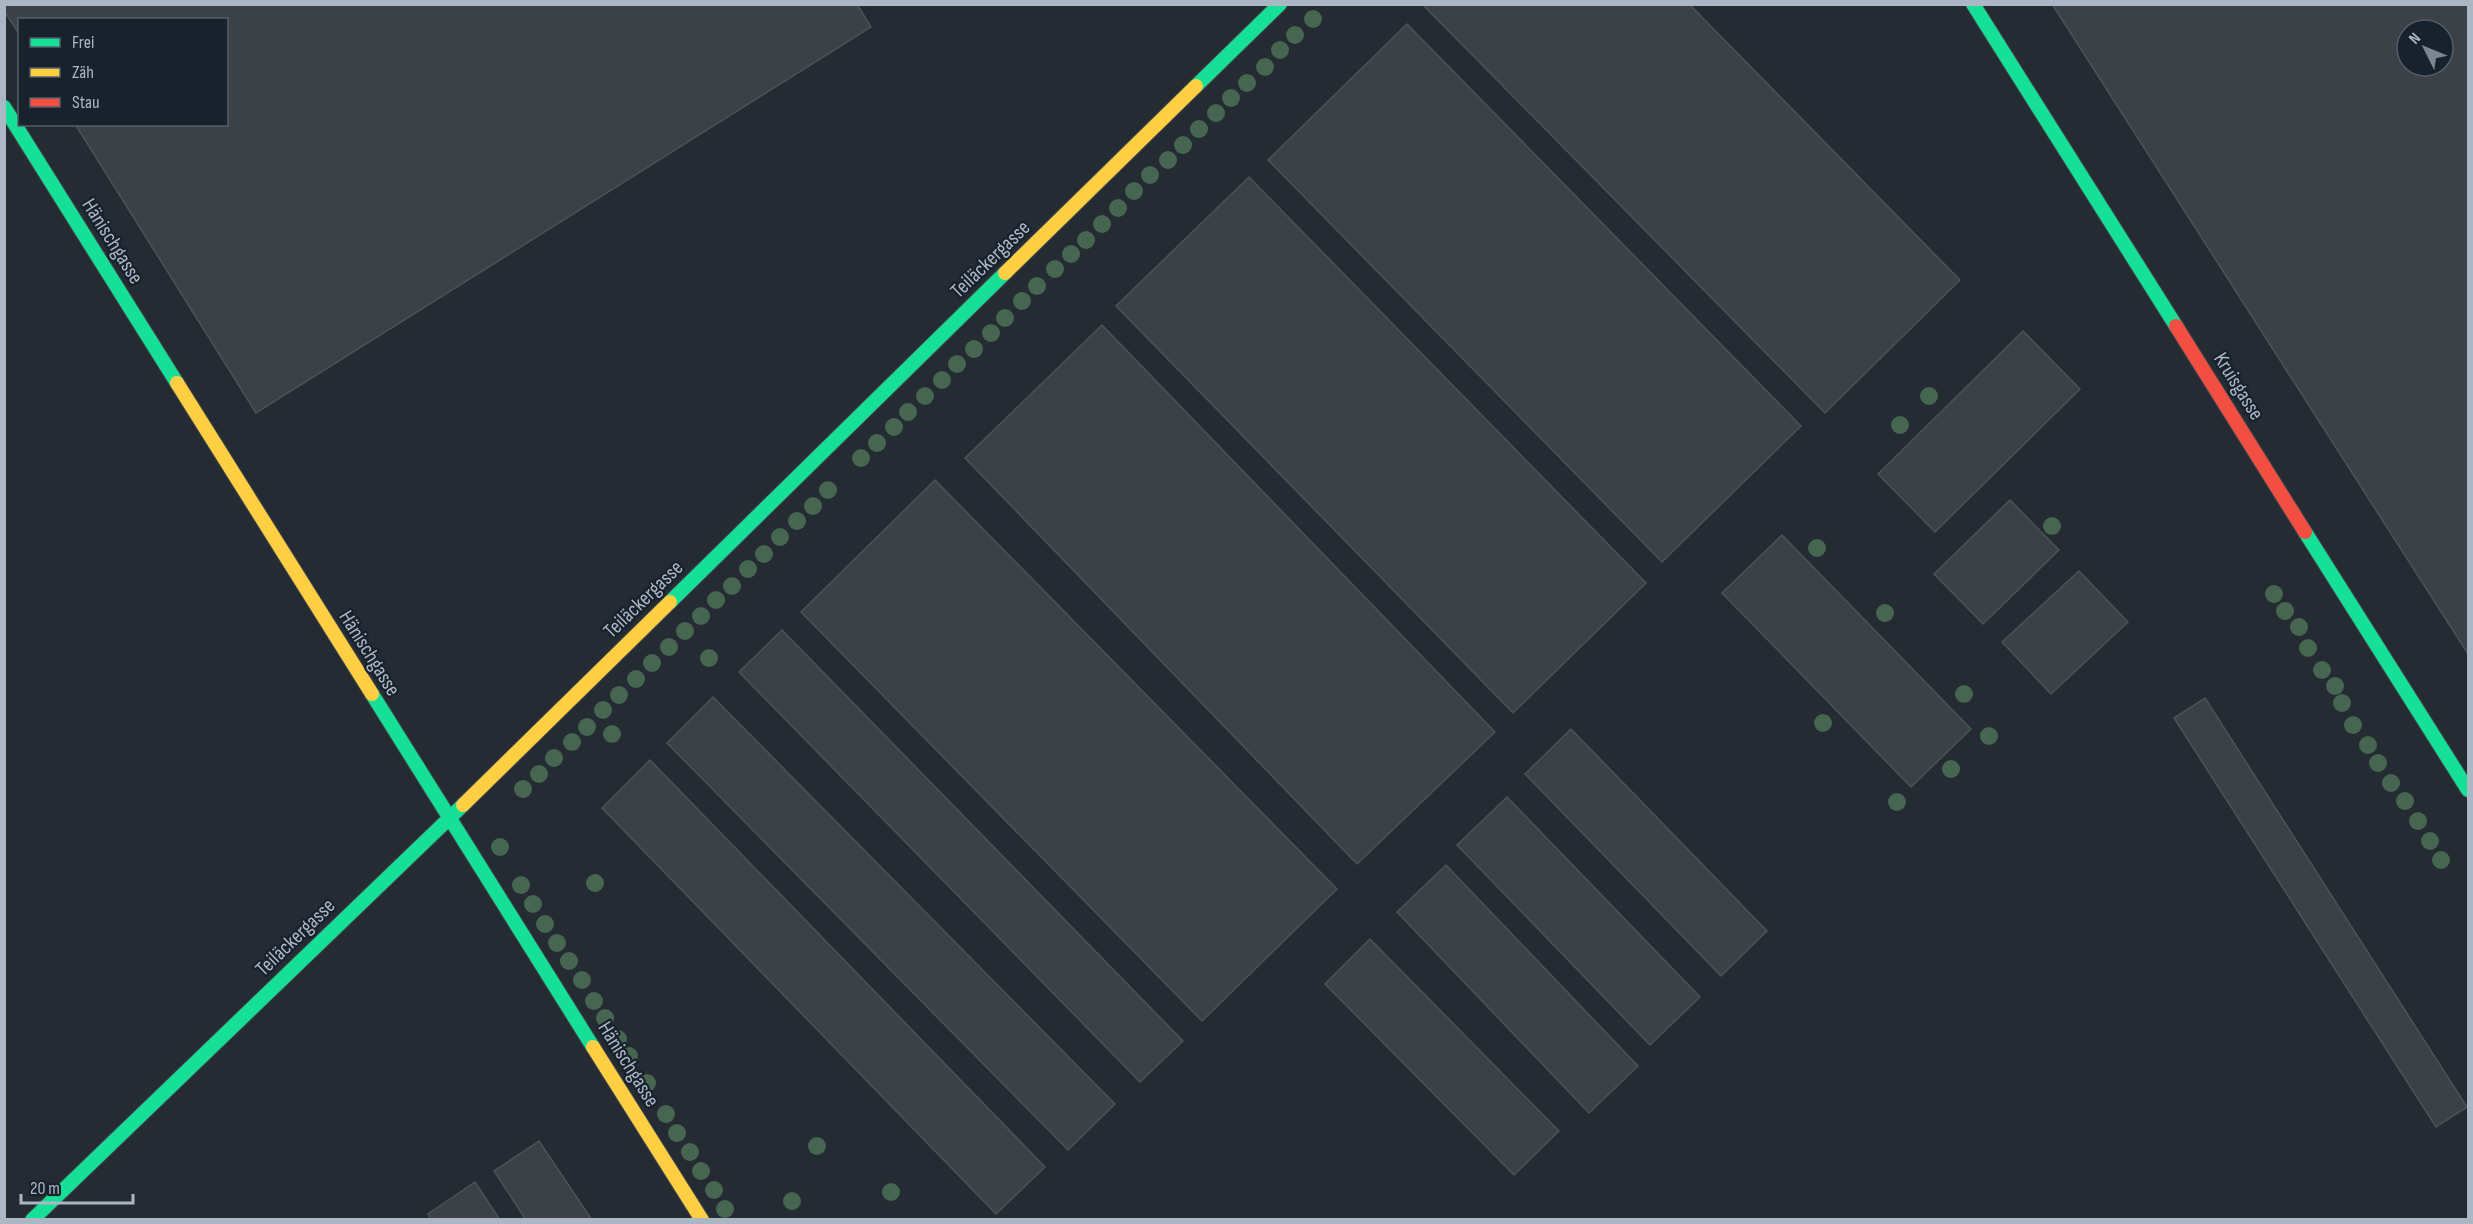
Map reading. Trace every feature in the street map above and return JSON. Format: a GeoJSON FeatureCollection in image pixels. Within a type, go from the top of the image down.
{"type":"FeatureCollection","features":[{"type":"Feature","properties":{"kind":"street","name":"Teiläckergasse"},"geometry":{"type":"LineString","coordinates":[[32,1220],[449,819],[1280,4]]}},
{"type":"Feature","properties":{"kind":"street","name":"Kruisgasse"},"geometry":{"type":"LineString","coordinates":[[1973,4],[2469,790]]}},
{"type":"Feature","properties":{"kind":"street","name":"Hänischgasse"},"geometry":{"type":"LineString","coordinates":[[4,107],[702,1220]]}},
{"type":"Feature","properties":{"kind":"building"},"geometry":{"type":"Polygon","coordinates":[[[4,4],[857,4],[871,27],[256,413],[76,126],[228,126],[228,18],[18,18],[18,32],[4,11],[4,4]]]}},
{"type":"Feature","properties":{"kind":"building"},"geometry":{"type":"Polygon","coordinates":[[[1426,4],[1689,4],[1960,280],[1825,413],[1424,6],[1426,4]]]}},
{"type":"Feature","properties":{"kind":"building"},"geometry":{"type":"Polygon","coordinates":[[[2052,4],[2468,4],[2468,654],[2052,4]]]}},
{"type":"Feature","properties":{"kind":"building"},"geometry":{"type":"Polygon","coordinates":[[[1407,24],[1801,426],[1662,562],[1268,160],[1407,24]]]}},
{"type":"Feature","properties":{"kind":"building"},"geometry":{"type":"Polygon","coordinates":[[[1249,177],[1646,583],[1513,713],[1116,306],[1249,177]]]}},
{"type":"Feature","properties":{"kind":"building"},"geometry":{"type":"Polygon","coordinates":[[[1102,325],[1495,732],[1357,864],[965,458],[1102,325]]]}},
{"type":"Feature","properties":{"kind":"building"},"geometry":{"type":"Polygon","coordinates":[[[2023,331],[2080,389],[1935,532],[1878,474],[2023,331]]]}},
{"type":"Feature","properties":{"kind":"building"},"geometry":{"type":"Polygon","coordinates":[[[935,480],[1337,889],[1202,1021],[801,612],[935,480]]]}},
{"type":"Feature","properties":{"kind":"building"},"geometry":{"type":"Polygon","coordinates":[[[2010,500],[2059,550],[1983,624],[1934,574],[2010,500]]]}},
{"type":"Feature","properties":{"kind":"building"},"geometry":{"type":"Polygon","coordinates":[[[1782,535],[1971,729],[1911,787],[1722,593],[1782,535]]]}},
{"type":"Feature","properties":{"kind":"building"},"geometry":{"type":"Polygon","coordinates":[[[2079,571],[2128,622],[2051,694],[2002,642],[2079,571]]]}},
{"type":"Feature","properties":{"kind":"building"},"geometry":{"type":"Polygon","coordinates":[[[782,630],[1183,1041],[1140,1082],[739,672],[782,630]]]}},
{"type":"Feature","properties":{"kind":"building"},"geometry":{"type":"Polygon","coordinates":[[[713,697],[1115,1104],[1068,1150],[667,743],[713,697]]]}},
{"type":"Feature","properties":{"kind":"building"},"geometry":{"type":"Polygon","coordinates":[[[2205,698],[2467,1107],[2436,1127],[2174,718],[2205,698]]]}},
{"type":"Feature","properties":{"kind":"building"},"geometry":{"type":"Polygon","coordinates":[[[1571,729],[1767,931],[1721,976],[1525,774],[1571,729]]]}},
{"type":"Feature","properties":{"kind":"building"},"geometry":{"type":"Polygon","coordinates":[[[650,760],[1045,1167],[996,1214],[602,808],[650,760]]]}},
{"type":"Feature","properties":{"kind":"building"},"geometry":{"type":"Polygon","coordinates":[[[1507,797],[1700,997],[1650,1045],[1457,845],[1507,797]]]}},
{"type":"Feature","properties":{"kind":"building"},"geometry":{"type":"Polygon","coordinates":[[[1446,865],[1638,1066],[1589,1113],[1397,912],[1446,865]]]}},
{"type":"Feature","properties":{"kind":"building"},"geometry":{"type":"Polygon","coordinates":[[[1370,939],[1559,1131],[1514,1175],[1325,984],[1370,939]]]}},
{"type":"Feature","properties":{"kind":"building"},"geometry":{"type":"Polygon","coordinates":[[[539,1141],[592,1220],[526,1220],[494,1171],[539,1141]]]}},
{"type":"Feature","properties":{"kind":"building"},"geometry":{"type":"Polygon","coordinates":[[[475,1182],[500,1220],[431,1220],[428,1214],[475,1182]]]}},
{"type":"Feature","properties":{"kind":"traffic: fast"},"geometry":{"type":"LineString","coordinates":[[1196,86],[1280,4]]}},
{"type":"Feature","properties":{"kind":"traffic: fast"},"geometry":{"type":"LineString","coordinates":[[1973,4],[2176,326]]}},
{"type":"Feature","properties":{"kind":"traffic: fast"},"geometry":{"type":"LineString","coordinates":[[4,107],[177,383]]}},
{"type":"Feature","properties":{"kind":"traffic: fast"},"geometry":{"type":"LineString","coordinates":[[670,602],[1005,273]]}},
{"type":"Feature","properties":{"kind":"traffic: fast"},"geometry":{"type":"LineString","coordinates":[[2305,532],[2468,790]]}},
{"type":"Feature","properties":{"kind":"traffic: fast"},"geometry":{"type":"LineString","coordinates":[[372,694],[593,1047]]}},
{"type":"Feature","properties":{"kind":"traffic: fast"},"geometry":{"type":"LineString","coordinates":[[32,1220],[463,805]]}},
{"type":"Feature","properties":{"kind":"traffic: slow"},"geometry":{"type":"LineString","coordinates":[[1005,273],[1196,86]]}},
{"type":"Feature","properties":{"kind":"traffic: slow"},"geometry":{"type":"LineString","coordinates":[[177,383],[372,694]]}},
{"type":"Feature","properties":{"kind":"traffic: slow"},"geometry":{"type":"LineString","coordinates":[[463,805],[670,602]]}},
{"type":"Feature","properties":{"kind":"traffic: slow"},"geometry":{"type":"LineString","coordinates":[[593,1047],[702,1220]]}},
{"type":"Feature","properties":{"kind":"traffic: jam"},"geometry":{"type":"LineString","coordinates":[[2176,326],[2305,532]]}}]}
